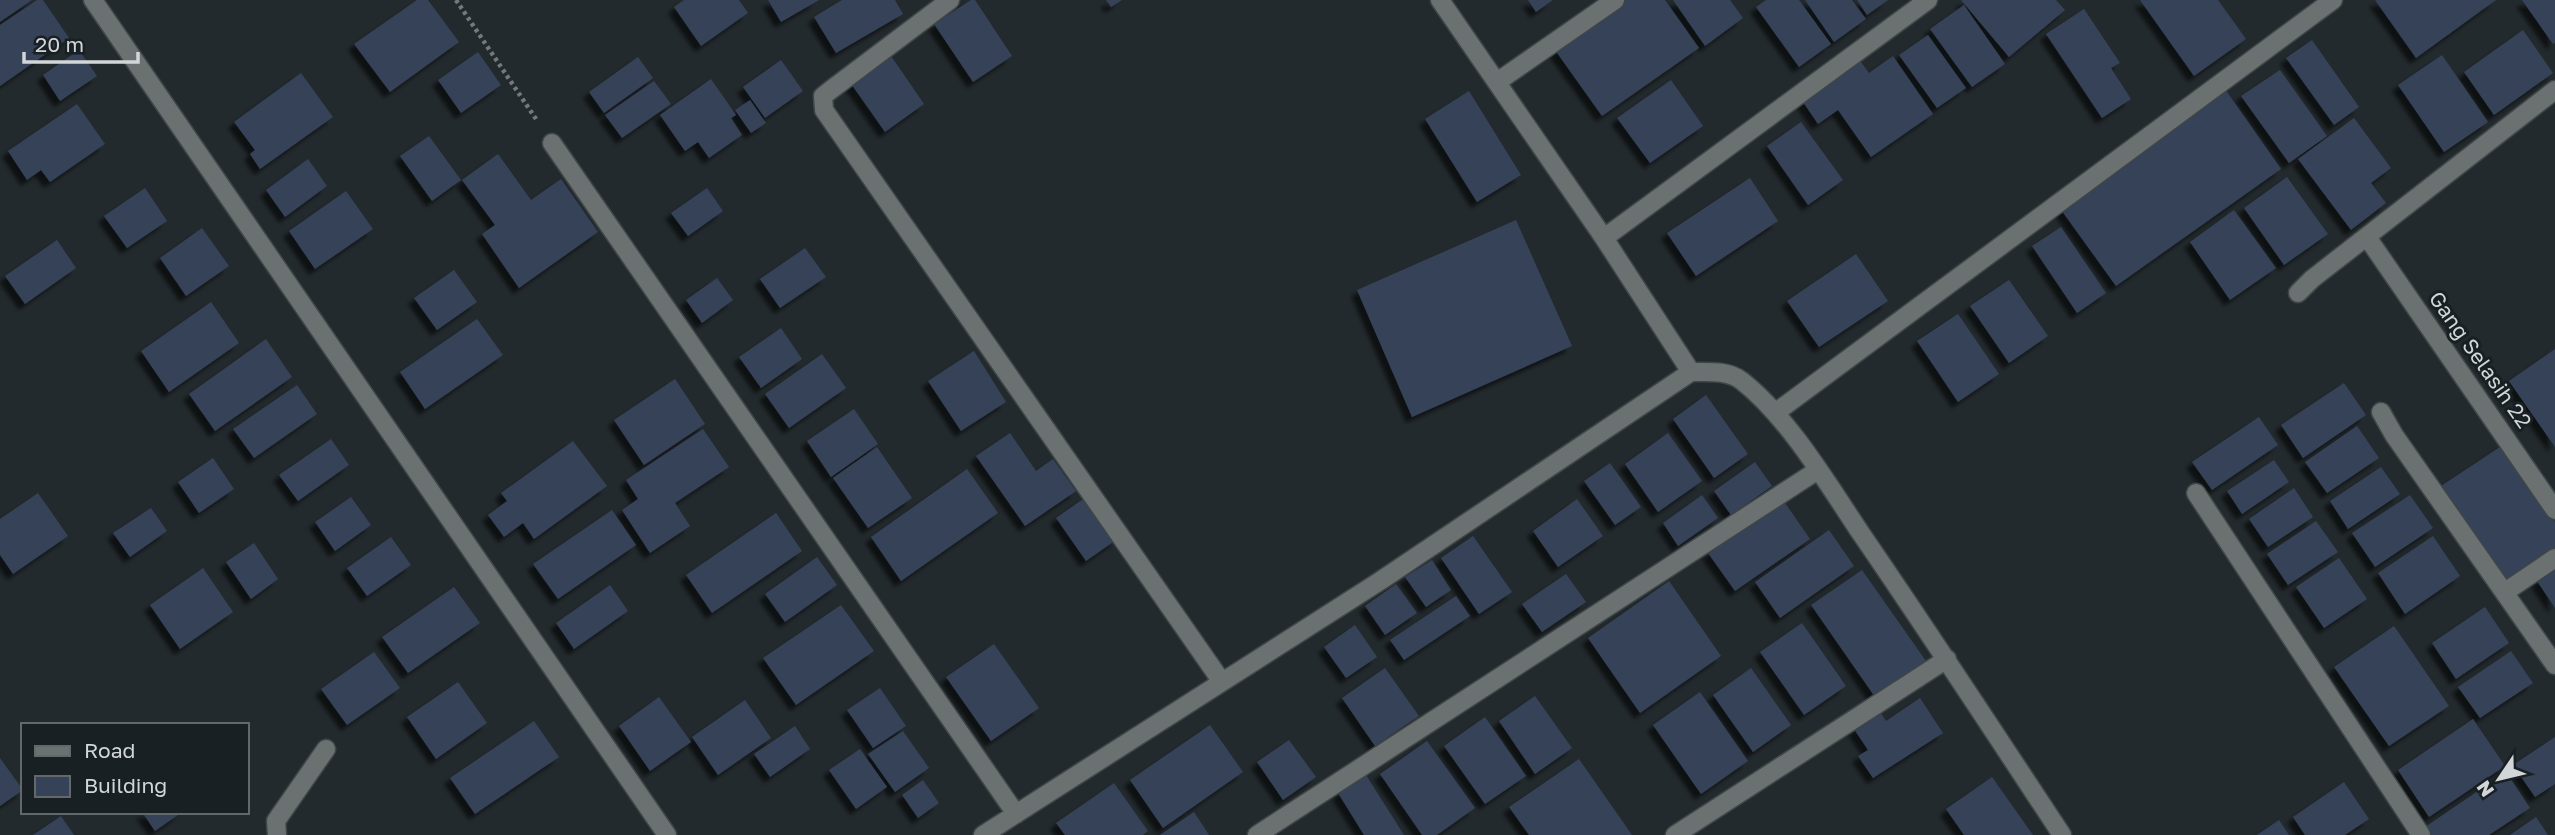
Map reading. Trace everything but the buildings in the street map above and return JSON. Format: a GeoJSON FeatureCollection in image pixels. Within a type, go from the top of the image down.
{"type":"FeatureCollection","features":[{"type":"Feature","properties":{"kind":"street"},"geometry":{"type":"LineString","coordinates":[[93,0],[667,835]]}},
{"type":"Feature","properties":{"kind":"street"},"geometry":{"type":"LineString","coordinates":[[950,0],[832,89],[824,96],[824,110],[1222,682]]}},
{"type":"Feature","properties":{"kind":"street"},"geometry":{"type":"LineString","coordinates":[[1440,0],[1604,238],[1691,372]]}},
{"type":"Feature","properties":{"kind":"street"},"geometry":{"type":"LineString","coordinates":[[1497,82],[1615,0]]}},
{"type":"Feature","properties":{"kind":"street"},"geometry":{"type":"LineString","coordinates":[[1604,238],[1928,0]]}},
{"type":"Feature","properties":{"kind":"street"},"geometry":{"type":"LineString","coordinates":[[1775,413],[2333,0]]}},
{"type":"Feature","properties":{"kind":"street"},"geometry":{"type":"LineString","coordinates":[[2298,293],[2312,279],[2555,90]]}},
{"type":"Feature","properties":{"kind":"street"},"geometry":{"type":"LineString","coordinates":[[552,143],[1016,814]]}},
{"type":"Feature","properties":{"kind":"street","name":"Gang Selasih 22"},"geometry":{"type":"LineString","coordinates":[[2367,237],[2555,510]]}},
{"type":"Feature","properties":{"kind":"street"},"geometry":{"type":"LineString","coordinates":[[983,835],[1380,581],[1691,372],[1720,373],[1740,379],[1775,413],[1818,470],[1947,659],[2062,835]]}},
{"type":"Feature","properties":{"kind":"street"},"geometry":{"type":"LineString","coordinates":[[2381,412],[2394,435],[2555,665]]}},
{"type":"Feature","properties":{"kind":"street"},"geometry":{"type":"LineString","coordinates":[[1257,835],[1818,470]]}},
{"type":"Feature","properties":{"kind":"street"},"geometry":{"type":"LineString","coordinates":[[2196,493],[2421,835]]}},
{"type":"Feature","properties":{"kind":"street"},"geometry":{"type":"LineString","coordinates":[[2505,592],[2555,558]]}},
{"type":"Feature","properties":{"kind":"street"},"geometry":{"type":"LineString","coordinates":[[1675,835],[1947,659]]}},
{"type":"Feature","properties":{"kind":"street"},"geometry":{"type":"LineString","coordinates":[[277,835],[276,821],[326,749]]}},
{"type":"Feature","properties":{"kind":"path"},"geometry":{"type":"LineString","coordinates":[[456,0],[552,143]]}}]}
